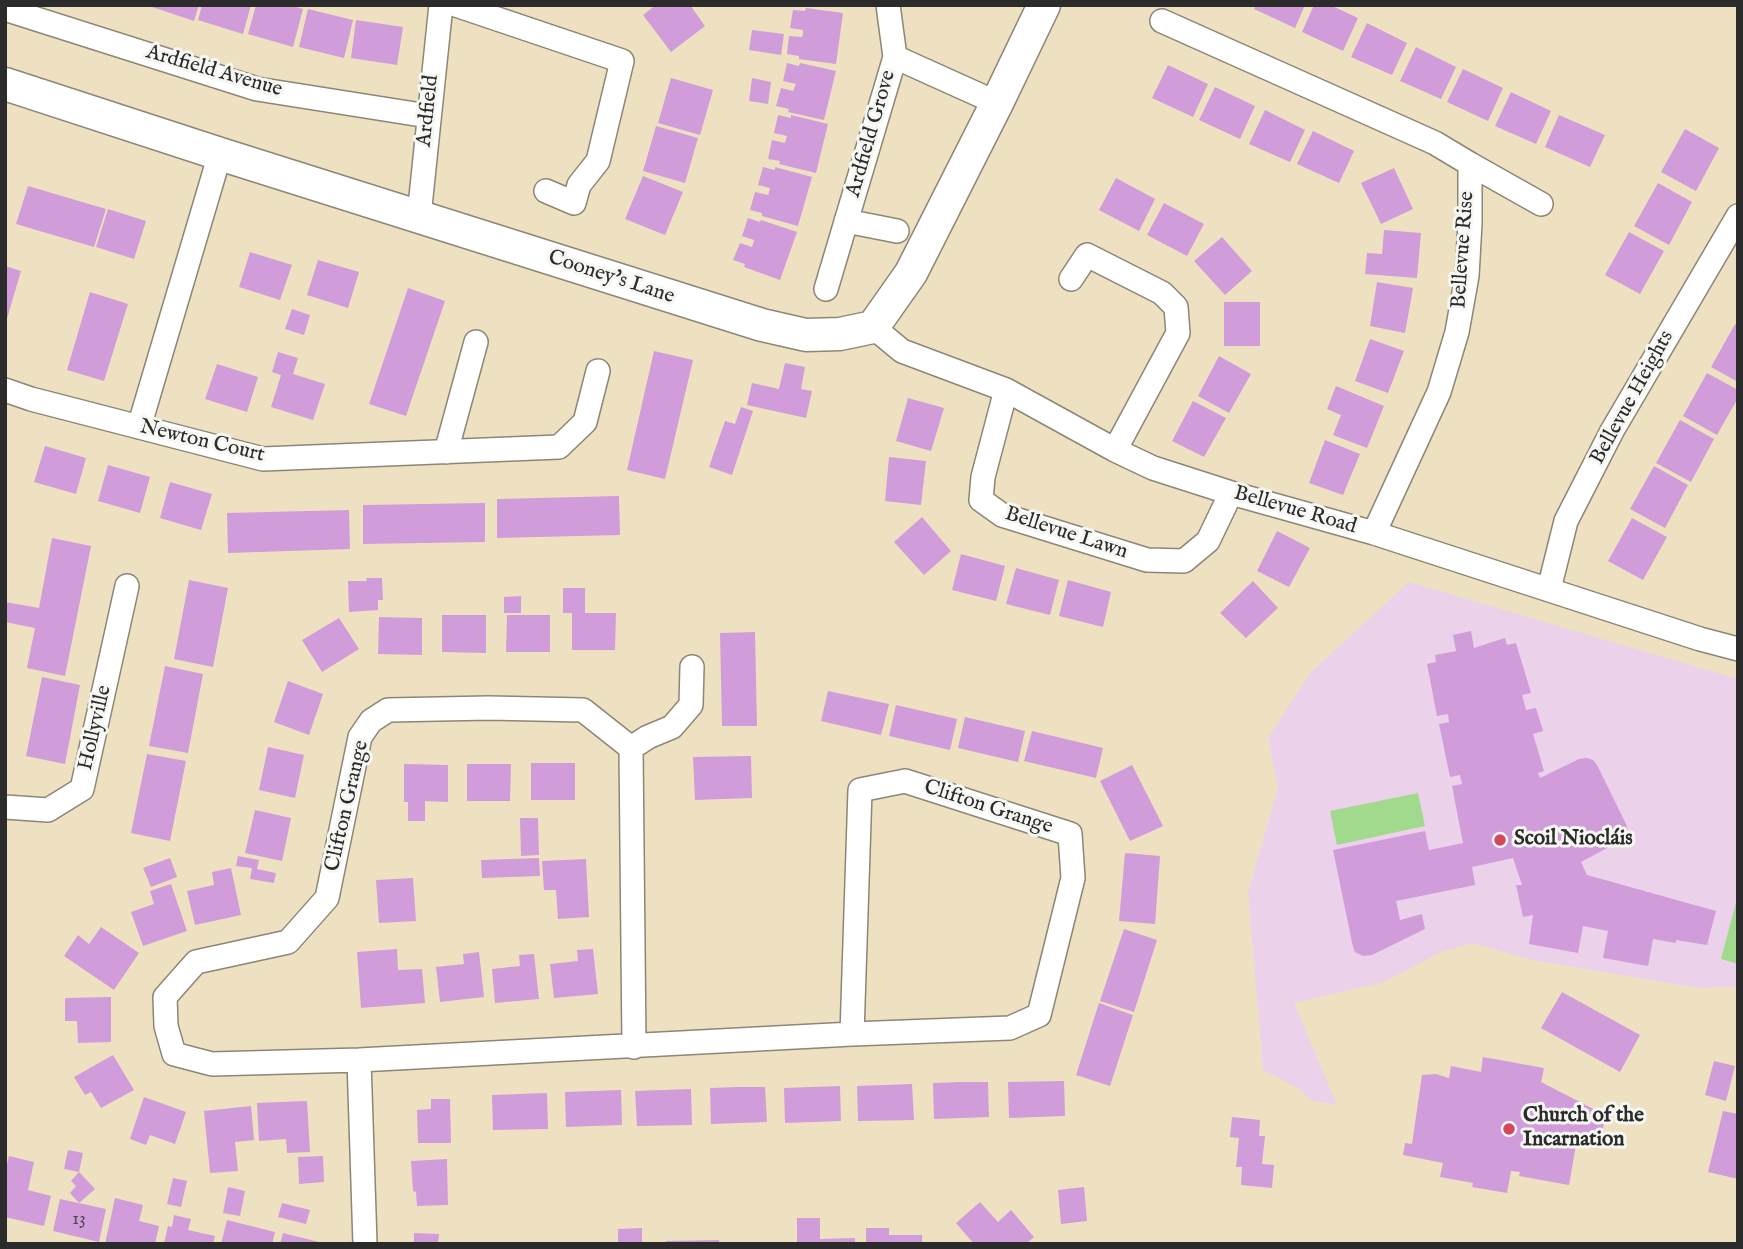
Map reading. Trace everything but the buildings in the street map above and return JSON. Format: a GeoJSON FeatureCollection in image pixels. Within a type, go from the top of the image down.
{"type":"FeatureCollection","features":[{"type":"Feature","properties":{"kind":"street","name":"Ardfield"},"geometry":{"type":"LineString","coordinates":[[419,216],[440,5]]}},
{"type":"Feature","properties":{"kind":"street"},"geometry":{"type":"LineString","coordinates":[[456,5],[622,61],[598,161],[579,186],[574,203],[546,191]]}},
{"type":"Feature","properties":{"kind":"street","name":"Ardfield Grove"},"geometry":{"type":"LineString","coordinates":[[826,289],[895,57],[888,5]]}},
{"type":"Feature","properties":{"kind":"street"},"geometry":{"type":"LineString","coordinates":[[873,327],[911,272],[998,103],[1044,5]]}},
{"type":"Feature","properties":{"kind":"street","name":"Ardfield Avenue"},"geometry":{"type":"LineString","coordinates":[[5,9],[257,89],[428,116]]}},
{"type":"Feature","properties":{"kind":"street","name":"Bellevue Rise"},"geometry":{"type":"LineString","coordinates":[[1162,21],[1435,144],[1470,164],[1467,276],[1457,332],[1439,392],[1374,533]]}},
{"type":"Feature","properties":{"kind":"street"},"geometry":{"type":"LineString","coordinates":[[895,57],[998,103]]}},
{"type":"Feature","properties":{"kind":"street","name":"Cooney's Lane"},"geometry":{"type":"LineString","coordinates":[[5,84],[762,325],[806,335],[840,334],[873,327]]}},
{"type":"Feature","properties":{"kind":"street"},"geometry":{"type":"LineString","coordinates":[[139,427],[220,154]]}},
{"type":"Feature","properties":{"kind":"street"},"geometry":{"type":"LineString","coordinates":[[1470,164],[1541,204]]}},
{"type":"Feature","properties":{"kind":"street","name":"Bellevue Heights"},"geometry":{"type":"LineString","coordinates":[[1549,589],[1566,521],[1612,431],[1738,216]]}},
{"type":"Feature","properties":{"kind":"street","name":"Ardfield Grove"},"geometry":{"type":"LineString","coordinates":[[846,220],[897,232]]}},
{"type":"Feature","properties":{"kind":"street"},"geometry":{"type":"LineString","coordinates":[[1071,279],[1087,256],[1162,293],[1177,307],[1178,333],[1115,450]]}},
{"type":"Feature","properties":{"kind":"street","name":"Bellevue Road"},"geometry":{"type":"LineString","coordinates":[[873,327],[902,351],[1006,390],[1153,468],[1374,533],[1687,635],[1738,649]]}},
{"type":"Feature","properties":{"kind":"street"},"geometry":{"type":"LineString","coordinates":[[446,452],[476,342]]}},
{"type":"Feature","properties":{"kind":"street","name":"Newton Court"},"geometry":{"type":"LineString","coordinates":[[5,390],[263,459],[559,447],[585,422],[598,371]]}},
{"type":"Feature","properties":{"kind":"street","name":"Bellevue Lawn"},"geometry":{"type":"LineString","coordinates":[[1006,390],[983,477],[981,500],[1002,515],[1147,560],[1184,561],[1208,541],[1231,493]]}},
{"type":"Feature","properties":{"kind":"street","name":"Hollyville"},"geometry":{"type":"LineString","coordinates":[[5,807],[48,810],[82,789],[127,586]]}},
{"type":"Feature","properties":{"kind":"street"},"geometry":{"type":"LineString","coordinates":[[634,1047],[631,748],[672,727],[691,705],[692,667]]}},
{"type":"Feature","properties":{"kind":"street","name":"Clifton Grange"},"geometry":{"type":"LineString","coordinates":[[631,748],[583,710],[388,710],[371,721],[360,737],[327,898],[288,942],[196,962],[165,998],[166,1026],[174,1054],[212,1063],[359,1060],[1010,1028],[1039,1015],[1073,878],[1070,834],[905,781],[860,790],[852,1034]]}},
{"type":"Feature","properties":{"kind":"street"},"geometry":{"type":"LineString","coordinates":[[359,1060],[365,1244]]}},
{"type":"Feature","properties":{"kind":"shaded area","name":"Scoil Niocláis"},"geometry":{"type":"Polygon","coordinates":[[[1409,582],[1738,679],[1738,986],[1704,988],[1680,985],[1533,960],[1472,943],[1441,952],[1384,982],[1294,1003],[1337,1105],[1311,1100],[1299,1089],[1263,1070],[1248,892],[1278,788],[1268,738],[1311,672],[1409,582]]]}},
{"type":"Feature","properties":{"kind":"green space"},"geometry":{"type":"Polygon","coordinates":[[[1418,793],[1425,826],[1337,845],[1330,811],[1418,793]]]}},
{"type":"Feature","properties":{"kind":"green space"},"geometry":{"type":"Polygon","coordinates":[[[1738,895],[1738,964],[1721,959],[1738,895]]]}},
{"type":"Feature","properties":{"kind":"place","name":"Scoil Niocláis"},"geometry":{"type":"Point","coordinates":[1500,840]}},
{"type":"Feature","properties":{"kind":"place","name":"Church of the Incarnation"},"geometry":{"type":"Point","coordinates":[1509,1129]}}]}
